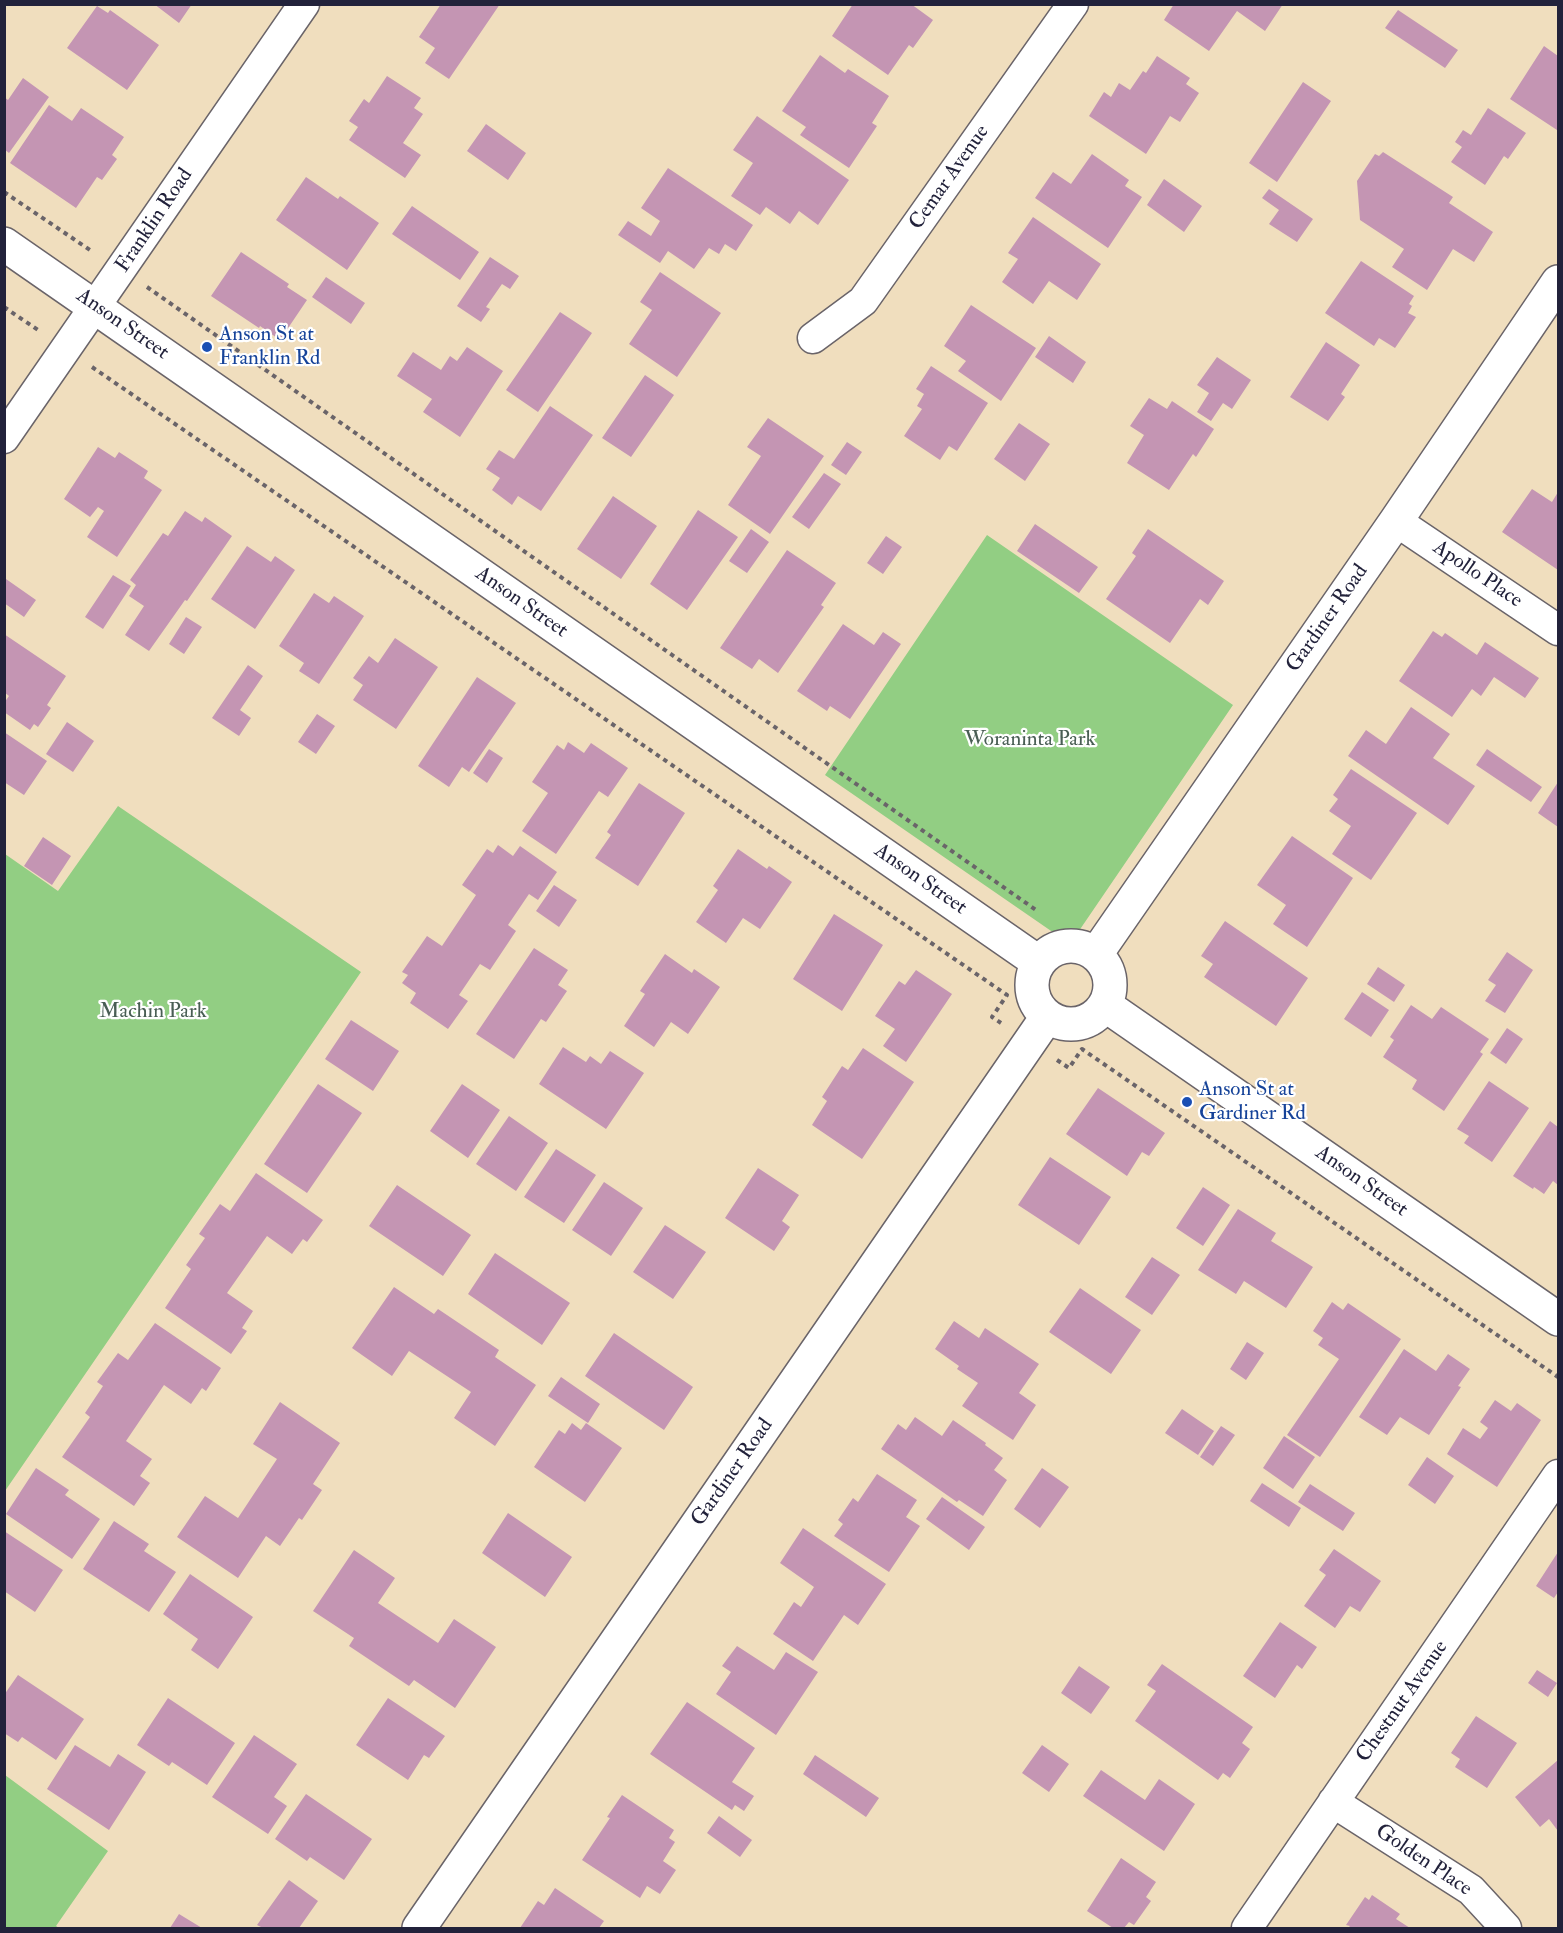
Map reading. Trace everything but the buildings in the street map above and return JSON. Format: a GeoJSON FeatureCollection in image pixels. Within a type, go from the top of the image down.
{"type":"FeatureCollection","features":[{"type":"Feature","properties":{"kind":"street","name":"Franklin Road"},"geometry":{"type":"LineString","coordinates":[[4,438],[304,4]]}},
{"type":"Feature","properties":{"kind":"street","name":"Cemar Avenue"},"geometry":{"type":"LineString","coordinates":[[813,338],[863,301],[1073,4]]}},
{"type":"Feature","properties":{"kind":"street","name":"Anson Street"},"geometry":{"type":"LineString","coordinates":[[4,244],[1038,962]]}},
{"type":"Feature","properties":{"kind":"street","name":"Gardiner Road"},"geometry":{"type":"LineString","coordinates":[[1096,954],[1396,521],[1558,282]]}},
{"type":"Feature","properties":{"kind":"street","name":"Apollo Place"},"geometry":{"type":"LineString","coordinates":[[1396,521],[1558,630]]}},
{"type":"Feature","properties":{"kind":"street"},"geometry":{"type":"LineString","coordinates":[[1069,945],[1084,947],[1096,954],[1105,964],[1110,976],[1105,1005],[1092,1019],[1078,1024],[1063,1024],[1039,1029],[1037,1005],[1032,991],[1032,976],[1038,962],[1049,952],[1069,945]]}},
{"type":"Feature","properties":{"kind":"street","name":"Anson Street"},"geometry":{"type":"LineString","coordinates":[[1105,1005],[1558,1319]]}},
{"type":"Feature","properties":{"kind":"street","name":"Gardiner Road"},"geometry":{"type":"LineString","coordinates":[[419,1929],[1039,1029]]}},
{"type":"Feature","properties":{"kind":"street","name":"Chestnut Avenue"},"geometry":{"type":"LineString","coordinates":[[1246,1929],[1558,1476]]}},
{"type":"Feature","properties":{"kind":"street","name":"Golden Place"},"geometry":{"type":"LineString","coordinates":[[1333,1802],[1471,1890],[1506,1929]]}},
{"type":"Feature","properties":{"kind":"path"},"geometry":{"type":"LineString","coordinates":[[4,192],[91,251],[122,268],[155,294],[1036,910]]}},
{"type":"Feature","properties":{"kind":"path"},"geometry":{"type":"LineString","coordinates":[[4,307],[1007,995],[992,1017],[1039,1029],[1069,1068],[1082,1049],[1558,1377]]}},
{"type":"Feature","properties":{"kind":"green space","name":"Woraninta Park"},"geometry":{"type":"Polygon","coordinates":[[[987,535],[1233,705],[1070,944],[825,775],[987,535]]]}},
{"type":"Feature","properties":{"kind":"green space","name":"Machin Park"},"geometry":{"type":"Polygon","coordinates":[[[118,806],[361,972],[5,1491],[5,854],[58,891],[118,806]]]}},
{"type":"Feature","properties":{"kind":"green space"},"geometry":{"type":"Polygon","coordinates":[[[5,1775],[108,1851],[56,1926],[59,1928],[5,1928],[5,1775]]]}},
{"type":"Feature","properties":{"kind":"place","name":"Anson St at Franklin Rd"},"geometry":{"type":"Point","coordinates":[207,347]}},
{"type":"Feature","properties":{"kind":"place","name":"Anson St at Gardiner Rd"},"geometry":{"type":"Point","coordinates":[1187,1102]}}]}
